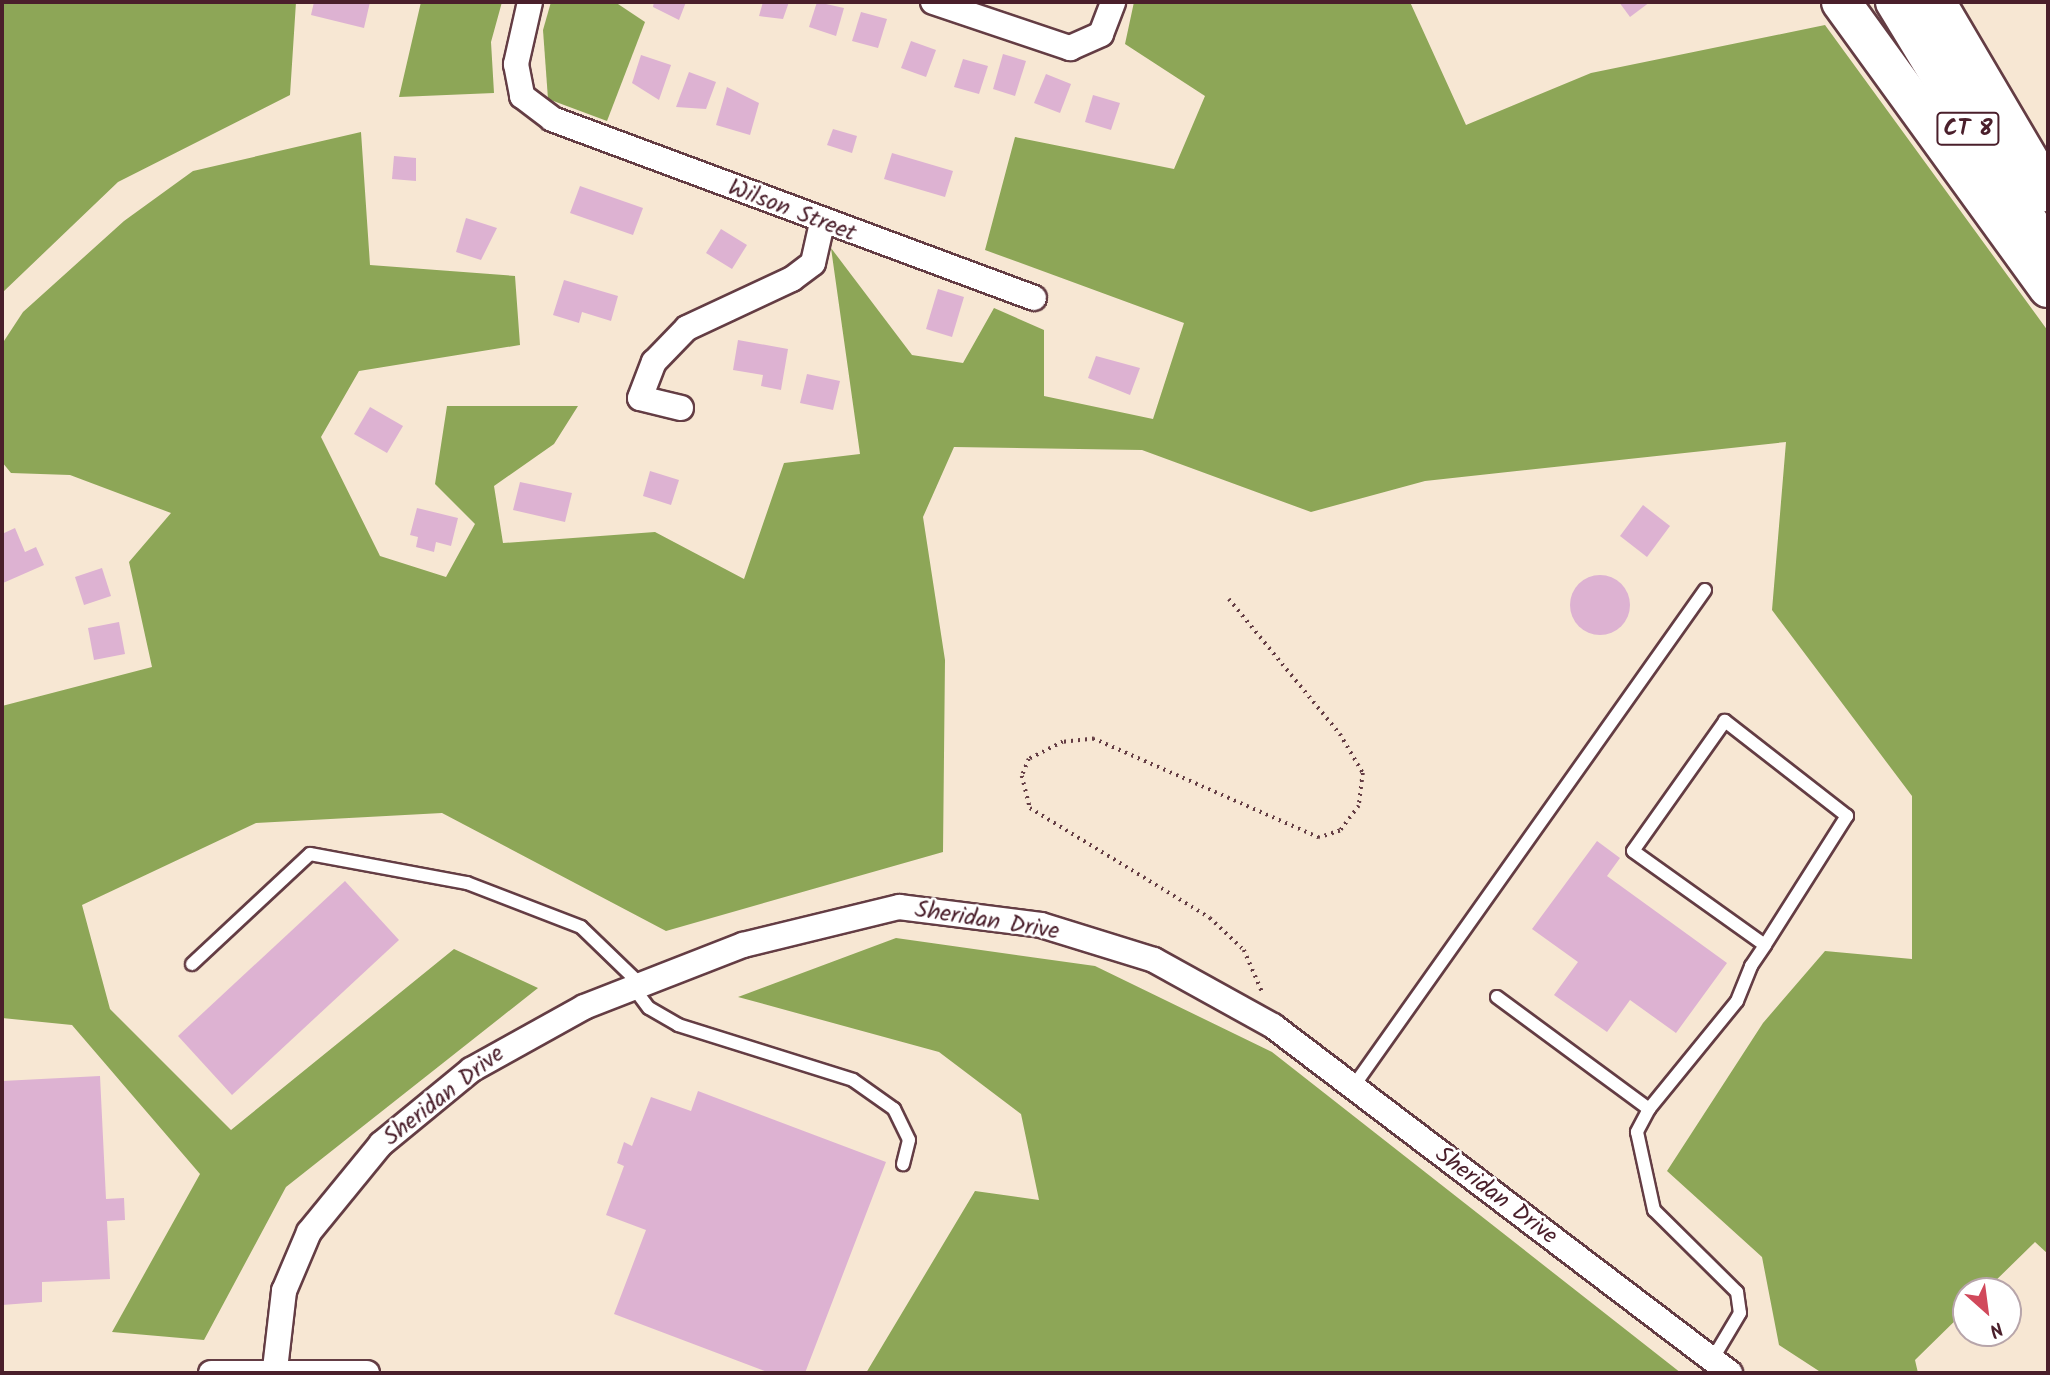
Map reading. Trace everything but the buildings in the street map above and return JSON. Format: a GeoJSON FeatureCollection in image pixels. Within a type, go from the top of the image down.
{"type":"FeatureCollection","features":[{"type":"Feature","properties":{"kind":"highway"},"geometry":{"type":"LineString","coordinates":[[1841,2],[2048,288]]}},
{"type":"Feature","properties":{"kind":"highway","name":"CT 8"},"geometry":{"type":"LineString","coordinates":[[1895,2],[2048,252]]}},
{"type":"Feature","properties":{"kind":"highway","name":"CT 8"},"geometry":{"type":"LineString","coordinates":[[1936,2],[2048,192]]}},
{"type":"Feature","properties":{"kind":"street","name":"Wilson Street"},"geometry":{"type":"LineString","coordinates":[[530,2],[516,64],[522,96],[552,119],[822,223],[1034,298]]}},
{"type":"Feature","properties":{"kind":"street"},"geometry":{"type":"LineString","coordinates":[[933,2],[1070,48],[1101,34],[1113,2]]}},
{"type":"Feature","properties":{"kind":"street"},"geometry":{"type":"LineString","coordinates":[[681,408],[640,397],[654,362],[687,328],[792,279],[813,263],[822,223]]}},
{"type":"Feature","properties":{"kind":"street","name":"Sheridan Drive"},"geometry":{"type":"LineString","coordinates":[[287,1371],[292,1262],[331,1202],[381,1144],[526,1034],[637,986],[743,945],[899,907],[1041,925],[1141,956],[1273,1026],[1721,1367]]}},
{"type":"Feature","properties":{"kind":"street"},"geometry":{"type":"LineString","coordinates":[[211,1373],[367,1373]]}},
{"type":"Feature","properties":{"kind":"lane"},"geometry":{"type":"LineString","coordinates":[[1353,1087],[1705,590]]}},
{"type":"Feature","properties":{"kind":"lane"},"geometry":{"type":"LineString","coordinates":[[1721,1367],[1741,1313],[1737,1292],[1654,1210],[1637,1132],[1649,1109],[1737,1001],[1765,945],[1847,816],[1725,721],[1633,851],[1765,945]]}},
{"type":"Feature","properties":{"kind":"lane"},"geometry":{"type":"LineString","coordinates":[[192,964],[310,854],[467,883],[581,927],[637,986],[649,1008],[678,1025],[853,1080],[894,1109],[909,1140],[903,1164]]}},
{"type":"Feature","properties":{"kind":"lane"},"geometry":{"type":"LineString","coordinates":[[1497,997],[1649,1109]]}},
{"type":"Feature","properties":{"kind":"path"},"geometry":{"type":"LineString","coordinates":[[1230,599],[1340,734],[1363,773],[1359,806],[1340,831],[1319,838],[1094,739],[1052,748],[1029,759],[1022,776],[1030,807],[1210,918],[1244,950],[1273,1026]]}},
{"type":"Feature","properties":{"kind":"green space"},"geometry":{"type":"Polygon","coordinates":[[[2,2],[296,2],[290,95],[118,182],[2,293],[2,2]]]}},
{"type":"Feature","properties":{"kind":"green space"},"geometry":{"type":"Polygon","coordinates":[[[421,2],[502,2],[491,42],[494,93],[399,97],[421,2]]]}},
{"type":"Feature","properties":{"kind":"green space"},"geometry":{"type":"Polygon","coordinates":[[[551,2],[615,2],[645,22],[607,121],[548,99],[543,30],[551,2]]]}},
{"type":"Feature","properties":{"kind":"green space"},"geometry":{"type":"Polygon","coordinates":[[[1134,2],[1410,2],[1466,125],[1591,73],[1825,25],[2048,331],[2048,1254],[2035,1242],[1999,1277],[1952,1277],[1952,1324],[1915,1360],[1918,1373],[1822,1373],[1779,1345],[1762,1257],[1667,1171],[1763,1023],[1825,951],[1912,959],[1912,796],[1772,610],[1786,442],[1425,481],[1311,512],[1142,450],[954,447],[923,517],[945,660],[943,852],[666,931],[442,813],[256,823],[82,905],[110,1009],[231,1130],[454,949],[538,988],[286,1187],[204,1340],[112,1332],[200,1174],[72,1025],[2,1018],[2,706],[152,667],[129,562],[171,513],[70,475],[11,473],[2,462],[2,344],[23,312],[124,221],[193,171],[361,132],[370,265],[515,276],[520,345],[359,371],[321,437],[380,556],[446,577],[475,524],[435,484],[447,406],[578,406],[554,444],[494,486],[503,543],[655,532],[744,579],[784,463],[860,454],[831,248],[912,355],[963,363],[994,308],[1044,330],[1044,396],[1153,419],[1184,323],[985,250],[1015,137],[1174,169],[1205,96],[1125,44],[1134,2]]]}},
{"type":"Feature","properties":{"kind":"green space"},"geometry":{"type":"Polygon","coordinates":[[[896,938],[1095,966],[1272,1052],[1681,1373],[866,1373],[975,1191],[1039,1200],[1021,1114],[939,1052],[738,997],[896,938]]]}}]}
